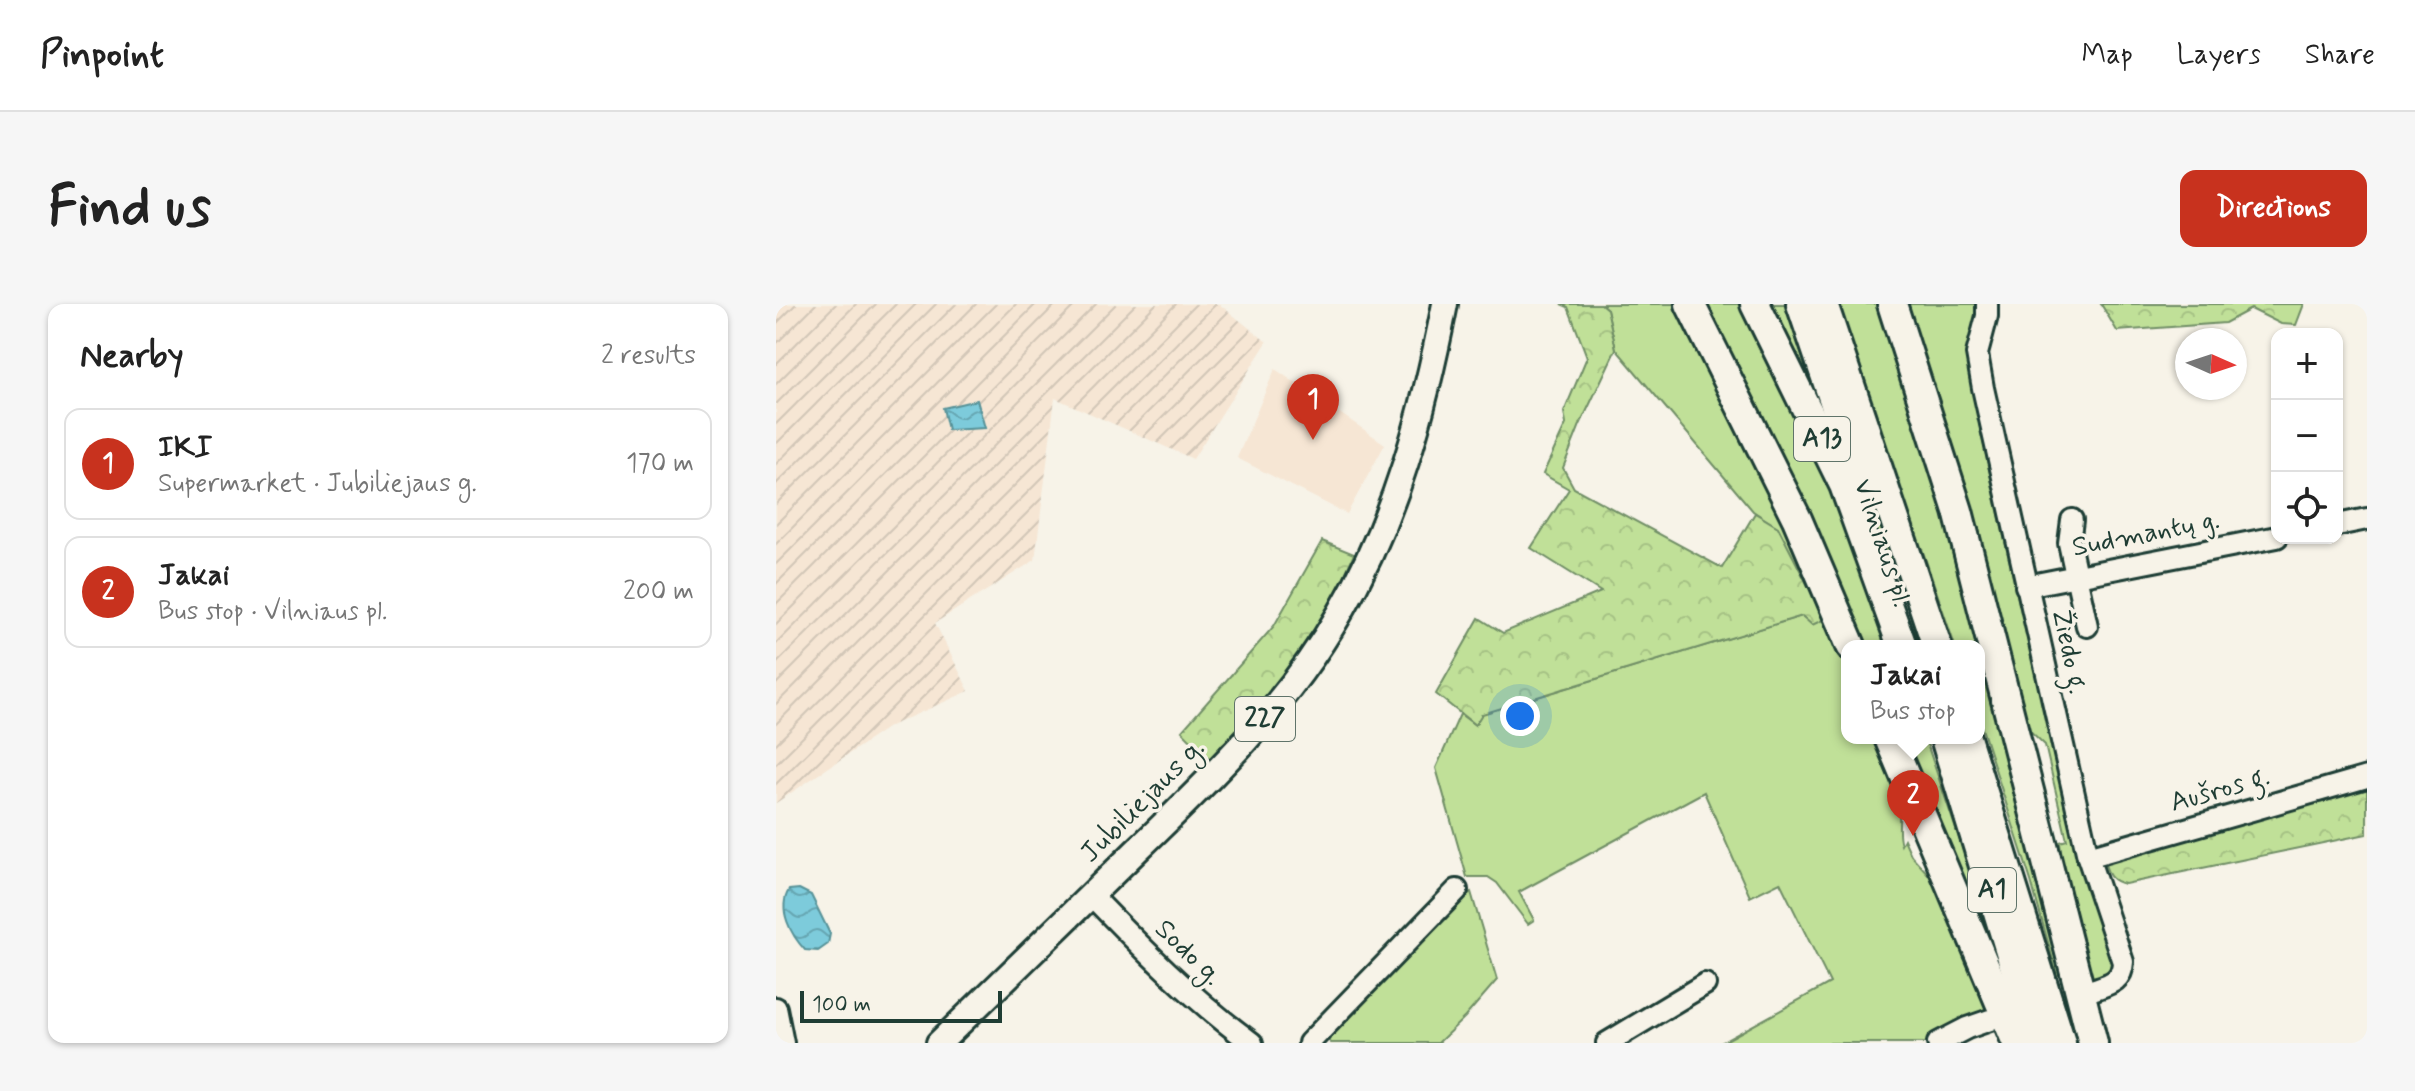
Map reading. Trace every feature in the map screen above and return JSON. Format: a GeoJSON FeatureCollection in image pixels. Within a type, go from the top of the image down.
{"type":"FeatureCollection","features":[{"type":"Feature","properties":{"kind":"highway"},"geometry":{"type":"LineString","coordinates":[[1690,304],[1797,519],[1848,640]]}},
{"type":"Feature","properties":{"kind":"highway","name":"A13"},"geometry":{"type":"LineString","coordinates":[[1755,304],[1844,485],[1894,571],[1901,640]]}},
{"type":"Feature","properties":{"kind":"highway","name":"Vilniaus pl."},"geometry":{"type":"LineString","coordinates":[[1801,304],[1894,571],[1934,640]]}},
{"type":"Feature","properties":{"kind":"highway"},"geometry":{"type":"LineString","coordinates":[[1892,304],[1958,511],[2093,1043]]}},
{"type":"Feature","properties":{"kind":"highway","name":"Vilniaus pl."},"geometry":{"type":"LineString","coordinates":[[1826,312],[1914,640]]}},
{"type":"Feature","properties":{"kind":"highway"},"geometry":{"type":"LineString","coordinates":[[1891,744],[2017,1043]]}},
{"type":"Feature","properties":{"kind":"highway"},"geometry":{"type":"LineString","coordinates":[[1934,744],[1976,872],[2020,980]]}},
{"type":"Feature","properties":{"kind":"highway","name":"A1"},"geometry":{"type":"LineString","coordinates":[[1947,744],[2038,1043]]}},
{"type":"Feature","properties":{"kind":"highway","name":"A1"},"geometry":{"type":"LineString","coordinates":[[1968,744],[2061,1043]]}},
{"type":"Feature","properties":{"kind":"main road","name":"Jubiliejaus g."},"geometry":{"type":"LineString","coordinates":[[939,1043],[1199,789],[1294,684],[1341,612],[1377,540],[1421,414],[1445,304]]}},
{"type":"Feature","properties":{"kind":"street","name":"Žiedo g."},"geometry":{"type":"LineString","coordinates":[[1987,304],[1977,354],[2088,857],[2123,962],[2123,970],[2115,982],[2092,990]]}},
{"type":"Feature","properties":{"kind":"street"},"geometry":{"type":"LineString","coordinates":[[2343,524],[2367,519]]}},
{"type":"Feature","properties":{"kind":"street"},"geometry":{"type":"LineString","coordinates":[[2072,520],[2069,543],[2087,626]]}},
{"type":"Feature","properties":{"kind":"street","name":"Sudmantų g."},"geometry":{"type":"LineString","coordinates":[[2026,586],[2271,538]]}},
{"type":"Feature","properties":{"kind":"street","name":"Aušros g."},"geometry":{"type":"LineString","coordinates":[[2088,857],[2367,777]]}},
{"type":"Feature","properties":{"kind":"street"},"geometry":{"type":"LineString","coordinates":[[1309,1043],[1457,890]]}},
{"type":"Feature","properties":{"kind":"street","name":"Sodo g."},"geometry":{"type":"LineString","coordinates":[[1091,895],[1206,1010],[1252,1043]]}},
{"type":"Feature","properties":{"kind":"street"},"geometry":{"type":"LineString","coordinates":[[1607,1043],[1705,984]]}},
{"type":"Feature","properties":{"kind":"street"},"geometry":{"type":"LineString","coordinates":[[776,1008],[783,1043]]}},
{"type":"Feature","properties":{"kind":"street"},"geometry":{"type":"LineString","coordinates":[[1938,1043],[1990,1020]]}},
{"type":"Feature","properties":{"kind":"shaded area"},"geometry":{"type":"Polygon","coordinates":[[[776,304],[1219,304],[1267,342],[1193,459],[1055,398],[1035,560],[935,623],[969,691],[890,726],[776,803],[776,304]]]}},
{"type":"Feature","properties":{"kind":"shaded area"},"geometry":{"type":"Polygon","coordinates":[[[1275,369],[1385,444],[1347,514],[1237,458],[1275,369]]]}},
{"type":"Feature","properties":{"kind":"green space"},"geometry":{"type":"Polygon","coordinates":[[[1561,304],[1601,304],[1607,309],[1616,349],[1563,468],[1574,488],[1722,568],[1755,513],[1778,527],[1825,619],[1812,625],[1802,616],[1482,714],[1475,725],[1436,694],[1479,618],[1503,633],[1601,592],[1531,548],[1569,489],[1543,474],[1566,424],[1564,412],[1587,357],[1568,307],[1561,304]]]}},
{"type":"Feature","properties":{"kind":"green space"},"geometry":{"type":"Polygon","coordinates":[[[1601,304],[1684,304],[1831,630],[1841,654],[1841,744],[1878,744],[1895,793],[1901,845],[1904,839],[1911,855],[1938,885],[1989,1012],[1927,1043],[1721,1043],[1830,983],[1780,882],[1750,897],[1704,792],[1519,892],[1534,920],[1528,924],[1497,883],[1488,877],[1467,877],[1436,768],[1460,714],[1475,725],[1481,714],[1802,616],[1812,624],[1778,528],[1753,511],[1616,349],[1607,309],[1601,304]]]}},
{"type":"Feature","properties":{"kind":"green space"},"geometry":{"type":"Polygon","coordinates":[[[1700,304],[1882,304],[1964,563],[1983,640],[1953,640],[1922,549],[1866,568],[1891,640],[1859,640],[1700,304]]]}},
{"type":"Feature","properties":{"kind":"green space"},"geometry":{"type":"Polygon","coordinates":[[[1901,304],[1979,304],[1968,370],[2041,698],[2117,969],[2088,985],[2063,878],[2060,842],[2067,840],[2045,745],[2025,726],[1979,536],[1901,304]]]}},
{"type":"Feature","properties":{"kind":"green space"},"geometry":{"type":"Polygon","coordinates":[[[2101,304],[2304,304],[2296,325],[2281,324],[2251,309],[2225,323],[2117,331],[2101,304]]]}},
{"type":"Feature","properties":{"kind":"green space"},"geometry":{"type":"Polygon","coordinates":[[[1322,541],[1354,554],[1326,618],[1259,706],[1211,760],[1182,731],[1274,626],[1322,541]]]}},
{"type":"Feature","properties":{"kind":"green space"},"geometry":{"type":"Polygon","coordinates":[[[1985,650],[2064,977],[2057,975],[2031,881],[1985,738],[1985,650]]]}},
{"type":"Feature","properties":{"kind":"green space"},"geometry":{"type":"Polygon","coordinates":[[[1903,744],[1927,744],[1984,912],[1976,916],[1903,744]]]}},
{"type":"Feature","properties":{"kind":"green space"},"geometry":{"type":"Polygon","coordinates":[[[2367,785],[2367,834],[2125,884],[2113,879],[2105,866],[2104,861],[2367,785]]]}},
{"type":"Feature","properties":{"kind":"green space"},"geometry":{"type":"Polygon","coordinates":[[[1471,892],[1497,980],[1465,1017],[1438,1043],[1331,1043],[1328,1040],[1457,901],[1471,892]]]}},
{"type":"Feature","properties":{"kind":"water"},"geometry":{"type":"Polygon","coordinates":[[[977,400],[985,428],[948,430],[943,408],[977,400]]]}},
{"type":"Feature","properties":{"kind":"water"},"geometry":{"type":"Polygon","coordinates":[[[799,889],[811,895],[830,934],[828,944],[818,951],[805,950],[787,922],[786,897],[789,890],[799,889]]]}},
{"type":"Feature","properties":{"kind":"place","name":"IKI"},"geometry":{"type":"Point","coordinates":[1313,440]}},
{"type":"Feature","properties":{"kind":"place","name":"Jakai"},"geometry":{"type":"Point","coordinates":[1913,836]}}]}
